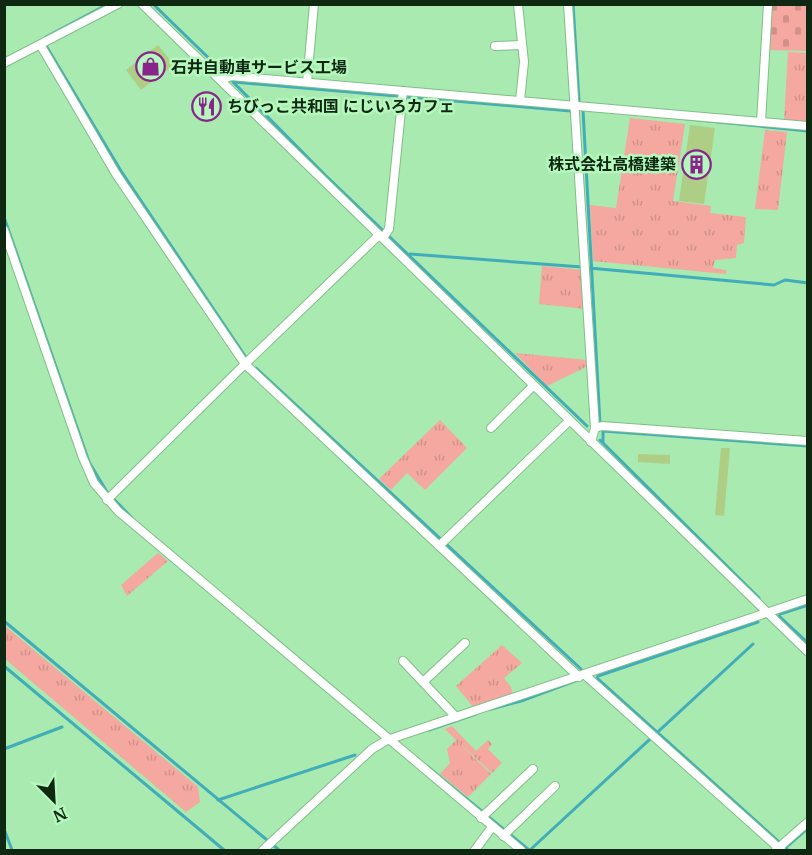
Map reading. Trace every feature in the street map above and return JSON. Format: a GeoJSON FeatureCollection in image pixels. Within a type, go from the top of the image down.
{"type":"FeatureCollection","features":[{"type":"Feature","properties":{"kind":"street"},"geometry":{"type":"LineString","coordinates":[[4,63],[118,4]]}},
{"type":"Feature","properties":{"kind":"street"},"geometry":{"type":"LineString","coordinates":[[142,4],[807,652]]}},
{"type":"Feature","properties":{"kind":"street"},"geometry":{"type":"LineString","coordinates":[[308,82],[314,4]]}},
{"type":"Feature","properties":{"kind":"street"},"geometry":{"type":"LineString","coordinates":[[518,4],[524,62],[520,101]]}},
{"type":"Feature","properties":{"kind":"street"},"geometry":{"type":"LineString","coordinates":[[568,4],[585,267],[599,427],[591,442]]}},
{"type":"Feature","properties":{"kind":"street"},"geometry":{"type":"LineString","coordinates":[[761,122],[768,4]]}},
{"type":"Feature","properties":{"kind":"street"},"geometry":{"type":"LineString","coordinates":[[43,44],[116,174],[245,364],[442,543],[582,676],[652,734],[780,848],[807,822]]}},
{"type":"Feature","properties":{"kind":"street"},"geometry":{"type":"LineString","coordinates":[[495,46],[522,45]]}},
{"type":"Feature","properties":{"kind":"street"},"geometry":{"type":"LineString","coordinates":[[221,80],[231,76],[308,82],[807,126]]}},
{"type":"Feature","properties":{"kind":"street"},"geometry":{"type":"LineString","coordinates":[[109,497],[245,364],[389,229],[403,91]]}},
{"type":"Feature","properties":{"kind":"street"},"geometry":{"type":"LineString","coordinates":[[4,230],[83,458],[94,483],[387,740],[520,850]]}},
{"type":"Feature","properties":{"kind":"street"},"geometry":{"type":"LineString","coordinates":[[491,428],[533,386]]}},
{"type":"Feature","properties":{"kind":"street"},"geometry":{"type":"LineString","coordinates":[[442,543],[569,421]]}},
{"type":"Feature","properties":{"kind":"street"},"geometry":{"type":"LineString","coordinates":[[599,427],[807,441]]}},
{"type":"Feature","properties":{"kind":"street"},"geometry":{"type":"LineString","coordinates":[[268,846],[372,749],[387,740],[807,599]]}},
{"type":"Feature","properties":{"kind":"street"},"geometry":{"type":"LineString","coordinates":[[423,682],[465,643]]}},
{"type":"Feature","properties":{"kind":"street"},"geometry":{"type":"LineString","coordinates":[[403,661],[456,717]]}},
{"type":"Feature","properties":{"kind":"street"},"geometry":{"type":"LineString","coordinates":[[481,818],[533,769]]}},
{"type":"Feature","properties":{"kind":"street"},"geometry":{"type":"LineString","coordinates":[[503,836],[555,786]]}},
{"type":"Feature","properties":{"kind":"street"},"geometry":{"type":"LineString","coordinates":[[475,850],[492,827]]}},
{"type":"Feature","properties":{"kind":"green space"},"geometry":{"type":"Polygon","coordinates":[[[771,5],[807,5],[807,51],[768,50],[771,5]]]}},
{"type":"Feature","properties":{"kind":"green space"},"geometry":{"type":"Polygon","coordinates":[[[788,52],[807,53],[807,123],[784,121],[788,52]]]}},
{"type":"Feature","properties":{"kind":"green space"},"geometry":{"type":"Polygon","coordinates":[[[630,118],[685,124],[673,201],[711,206],[710,213],[746,217],[744,243],[737,245],[736,258],[715,260],[713,268],[726,270],[726,274],[593,261],[590,205],[616,208],[630,118]]]}},
{"type":"Feature","properties":{"kind":"green space"},"geometry":{"type":"Polygon","coordinates":[[[765,130],[787,132],[778,210],[755,209],[765,130]]]}},
{"type":"Feature","properties":{"kind":"green space"},"geometry":{"type":"Polygon","coordinates":[[[542,266],[583,270],[585,309],[539,304],[542,266]]]}},
{"type":"Feature","properties":{"kind":"green space"},"geometry":{"type":"Polygon","coordinates":[[[515,353],[588,360],[588,366],[547,386],[515,353]]]}},
{"type":"Feature","properties":{"kind":"green space"},"geometry":{"type":"Polygon","coordinates":[[[440,420],[467,448],[425,490],[407,473],[391,490],[379,479],[440,420]]]}},
{"type":"Feature","properties":{"kind":"green space"},"geometry":{"type":"Polygon","coordinates":[[[158,553],[168,561],[127,596],[121,585],[158,553]]]}},
{"type":"Feature","properties":{"kind":"green space"},"geometry":{"type":"Polygon","coordinates":[[[5,626],[198,787],[200,802],[186,812],[5,659],[5,626]]]}},
{"type":"Feature","properties":{"kind":"green space"},"geometry":{"type":"Polygon","coordinates":[[[502,645],[522,663],[504,678],[511,687],[513,695],[474,708],[456,686],[502,645]]]}},
{"type":"Feature","properties":{"kind":"green space"},"geometry":{"type":"Polygon","coordinates":[[[452,726],[476,751],[488,740],[492,744],[488,749],[502,763],[492,773],[457,741],[491,774],[468,797],[440,774],[450,763],[447,749],[456,740],[445,729],[452,726]]]}},
{"type":"Feature","properties":{"kind":"building","name":"石井自動車サービス工場"},"geometry":{"type":"Polygon","coordinates":[[[158,45],[174,65],[141,90],[126,70],[158,45]]]}},
{"type":"Feature","properties":{"kind":"building","name":"ちびっこ共和国 にじいろカフェ"},"geometry":{"type":"Polygon","coordinates":[[[204,95],[217,109],[209,118],[195,103],[204,95]]]}},
{"type":"Feature","properties":{"kind":"building","name":"株式会社高橋建築"},"geometry":{"type":"Polygon","coordinates":[[[690,125],[715,128],[704,204],[679,201],[690,125]]]}},
{"type":"Feature","properties":{"kind":"building"},"geometry":{"type":"Polygon","coordinates":[[[721,448],[730,448],[724,516],[715,515],[721,448]]]}},
{"type":"Feature","properties":{"kind":"building"},"geometry":{"type":"Polygon","coordinates":[[[638,454],[670,455],[670,464],[638,462],[638,454]]]}},
{"type":"Feature","properties":{"kind":"waterway"},"geometry":{"type":"LineString","coordinates":[[46,37],[108,4]]}},
{"type":"Feature","properties":{"kind":"waterway"},"geometry":{"type":"LineString","coordinates":[[153,4],[222,71]]}},
{"type":"Feature","properties":{"kind":"waterway"},"geometry":{"type":"LineString","coordinates":[[573,4],[579,101]]}},
{"type":"Feature","properties":{"kind":"waterway"},"geometry":{"type":"LineString","coordinates":[[45,44],[121,171],[245,356]]}},
{"type":"Feature","properties":{"kind":"waterway"},"geometry":{"type":"LineString","coordinates":[[233,82],[325,175],[587,426]]}},
{"type":"Feature","properties":{"kind":"waterway"},"geometry":{"type":"LineString","coordinates":[[234,82],[571,111]]}},
{"type":"Feature","properties":{"kind":"waterway"},"geometry":{"type":"LineString","coordinates":[[583,110],[600,424],[603,431]]}},
{"type":"Feature","properties":{"kind":"waterway"},"geometry":{"type":"LineString","coordinates":[[628,113],[808,131]]}},
{"type":"Feature","properties":{"kind":"waterway"},"geometry":{"type":"LineString","coordinates":[[4,217],[89,462],[107,492],[132,518]]}},
{"type":"Feature","properties":{"kind":"waterway"},"geometry":{"type":"LineString","coordinates":[[410,254],[582,267]]}},
{"type":"Feature","properties":{"kind":"waterway"},"geometry":{"type":"LineString","coordinates":[[589,268],[774,285],[785,280],[808,283]]}},
{"type":"Feature","properties":{"kind":"waterway"},"geometry":{"type":"LineString","coordinates":[[256,368],[581,669]]}},
{"type":"Feature","properties":{"kind":"waterway"},"geometry":{"type":"LineString","coordinates":[[603,441],[603,431],[808,446]]}},
{"type":"Feature","properties":{"kind":"waterway"},"geometry":{"type":"LineString","coordinates":[[600,440],[759,598]]}},
{"type":"Feature","properties":{"kind":"waterway"},"geometry":{"type":"LineString","coordinates":[[780,614],[808,605]]}},
{"type":"Feature","properties":{"kind":"waterway"},"geometry":{"type":"LineString","coordinates":[[779,616],[808,643]]}},
{"type":"Feature","properties":{"kind":"waterway"},"geometry":{"type":"LineString","coordinates":[[4,621],[279,850]]}},
{"type":"Feature","properties":{"kind":"waterway"},"geometry":{"type":"LineString","coordinates":[[598,676],[758,622]]}},
{"type":"Feature","properties":{"kind":"waterway"},"geometry":{"type":"LineString","coordinates":[[530,850],[753,644]]}},
{"type":"Feature","properties":{"kind":"waterway"},"geometry":{"type":"LineString","coordinates":[[4,666],[224,850]]}},
{"type":"Feature","properties":{"kind":"waterway"},"geometry":{"type":"LineString","coordinates":[[491,709],[521,701],[583,678]]}},
{"type":"Feature","properties":{"kind":"waterway"},"geometry":{"type":"LineString","coordinates":[[597,678],[788,850]]}},
{"type":"Feature","properties":{"kind":"waterway"},"geometry":{"type":"LineString","coordinates":[[429,730],[476,714]]}},
{"type":"Feature","properties":{"kind":"waterway"},"geometry":{"type":"LineString","coordinates":[[4,749],[62,727]]}},
{"type":"Feature","properties":{"kind":"waterway"},"geometry":{"type":"LineString","coordinates":[[218,800],[355,755]]}},
{"type":"Feature","properties":{"kind":"waterway"},"geometry":{"type":"LineString","coordinates":[[428,767],[529,850]]}},
{"type":"Feature","properties":{"kind":"waterway"},"geometry":{"type":"LineString","coordinates":[[784,849],[808,828]]}},
{"type":"Feature","properties":{"kind":"waterway"},"geometry":{"type":"LineString","coordinates":[[4,829],[12,850]]}},
{"type":"Feature","properties":{"kind":"place","name":"石井自動車サービス工場"},"geometry":{"type":"Point","coordinates":[150,67]}},
{"type":"Feature","properties":{"kind":"place","name":"ちびっこ共和国 にじいろカフェ"},"geometry":{"type":"Point","coordinates":[206,106]}},
{"type":"Feature","properties":{"kind":"place","name":"株式会社高橋建築"},"geometry":{"type":"Point","coordinates":[697,164]}}]}
